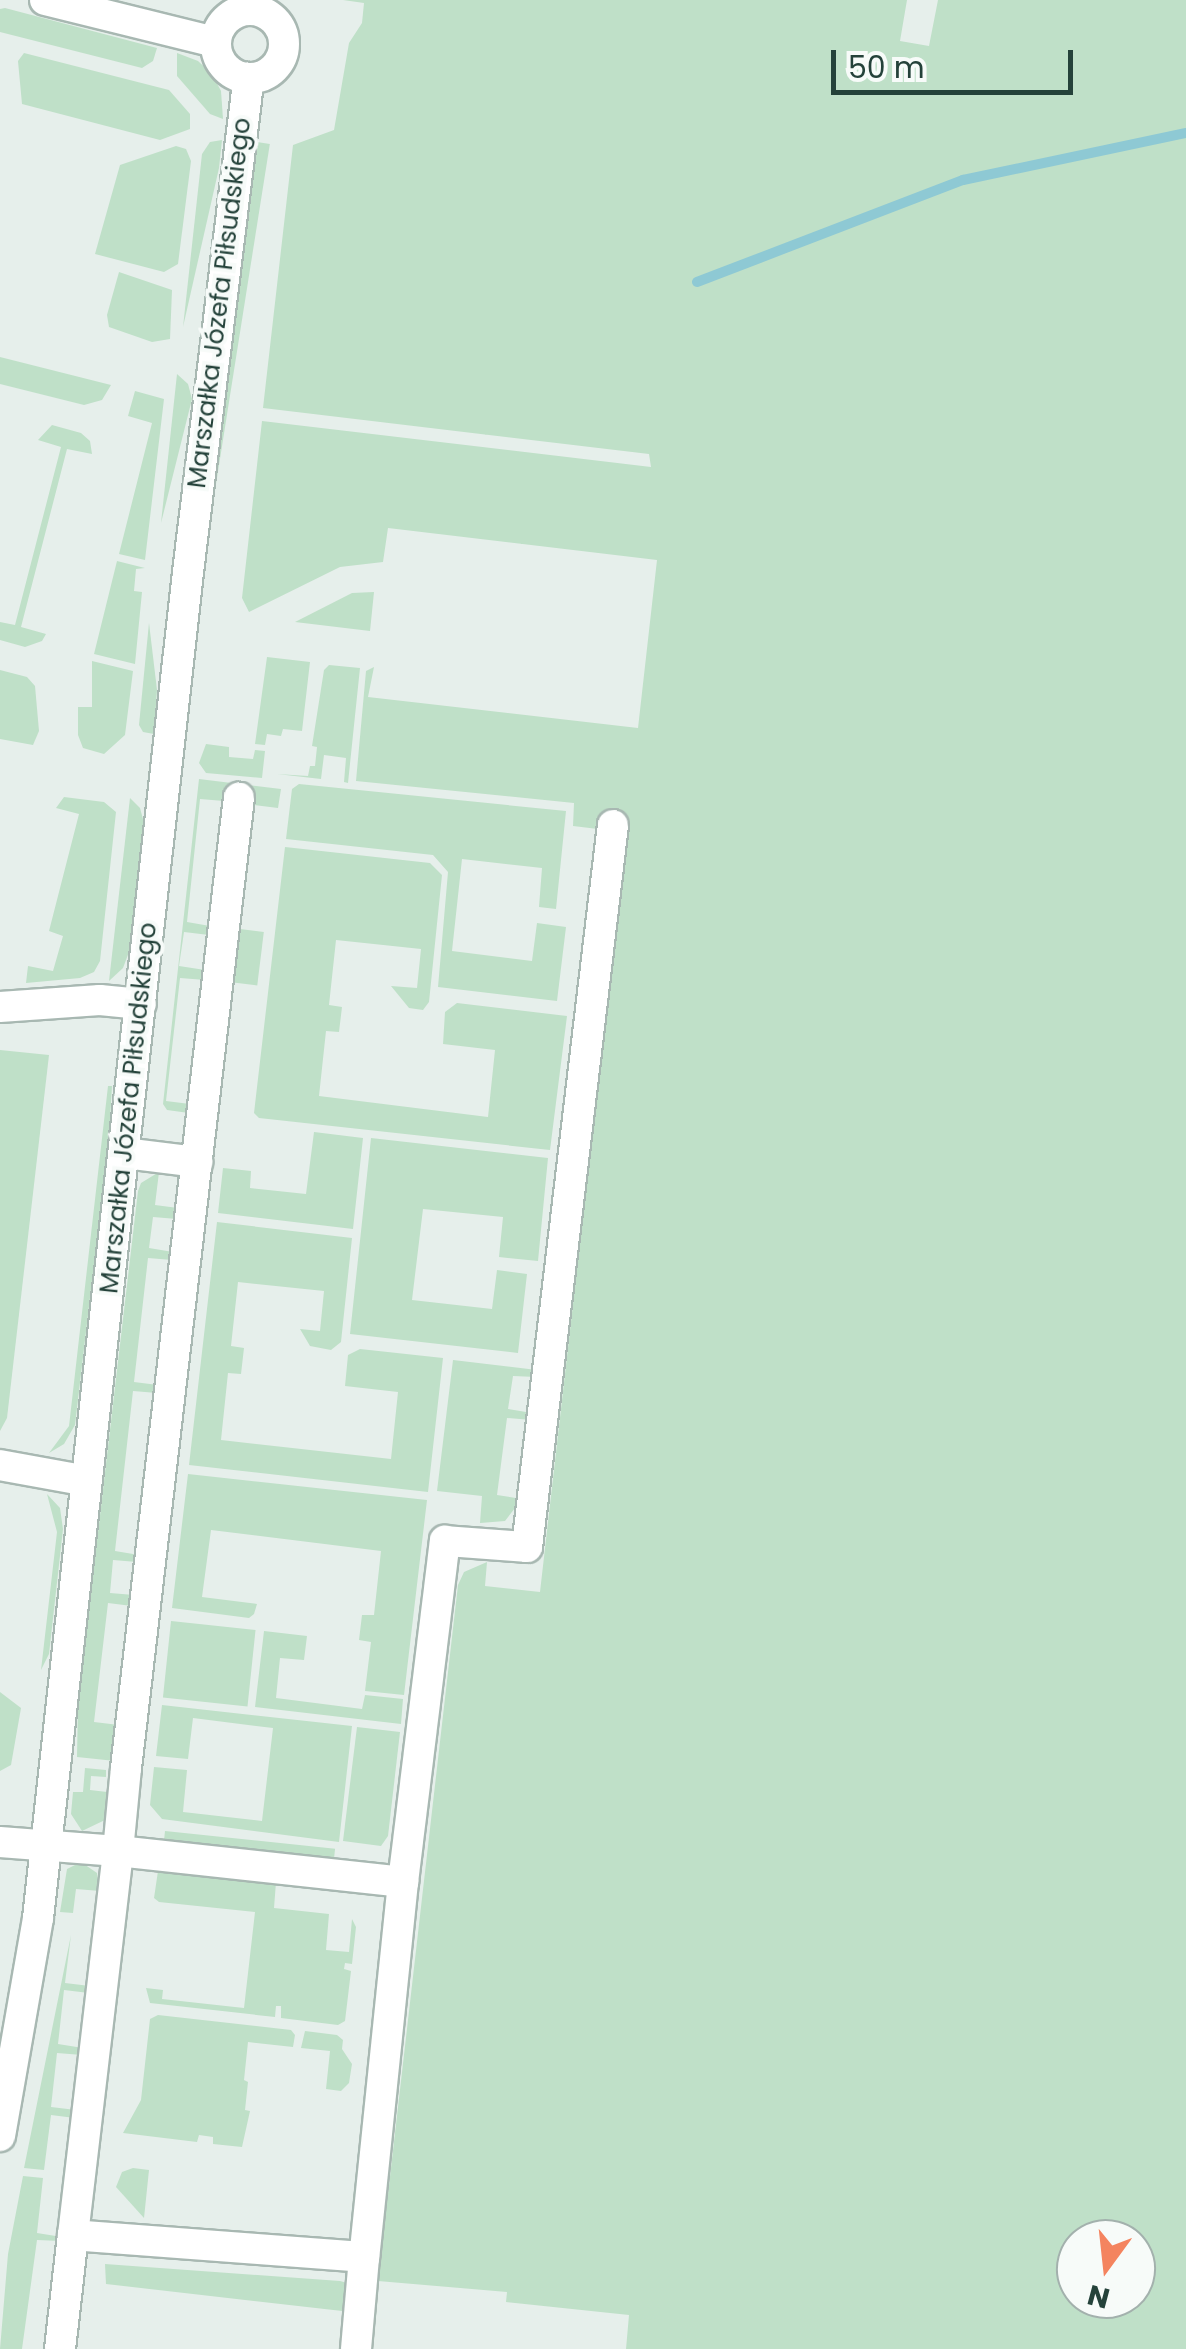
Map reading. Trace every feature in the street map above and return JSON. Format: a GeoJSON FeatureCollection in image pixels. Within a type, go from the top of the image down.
{"type":"FeatureCollection","features":[{"type":"Feature","properties":{"kind":"street"},"geometry":{"type":"LineString","coordinates":[[45,0],[215,42]]}},
{"type":"Feature","properties":{"kind":"street"},"geometry":{"type":"LineString","coordinates":[[259,6],[279,26],[284,46],[274,68],[249,78],[227,70],[215,42],[227,18],[259,6]]}},
{"type":"Feature","properties":{"kind":"street","name":"Marszałka Józefa Piłsudskiego"},"geometry":{"type":"LineString","coordinates":[[0,2136],[26,2010],[46,1848],[186,589],[249,78]]}},
{"type":"Feature","properties":{"kind":"street"},"geometry":{"type":"LineString","coordinates":[[60,2349],[239,798]]}},
{"type":"Feature","properties":{"kind":"street"},"geometry":{"type":"LineString","coordinates":[[356,2349],[403,1882],[445,1542],[527,1546],[613,825]]}},
{"type":"Feature","properties":{"kind":"street"},"geometry":{"type":"LineString","coordinates":[[0,1007],[100,1000],[141,1004]]}},
{"type":"Feature","properties":{"kind":"street"},"geometry":{"type":"LineString","coordinates":[[124,1154],[197,1162]]}},
{"type":"Feature","properties":{"kind":"street"},"geometry":{"type":"LineString","coordinates":[[0,1465],[87,1482]]}},
{"type":"Feature","properties":{"kind":"street"},"geometry":{"type":"LineString","coordinates":[[0,1842],[403,1882]]}},
{"type":"Feature","properties":{"kind":"street"},"geometry":{"type":"LineString","coordinates":[[73,2235],[364,2257]]}},
{"type":"Feature","properties":{"kind":"green space"},"geometry":{"type":"Polygon","coordinates":[[[343,0],[907,0],[900,41],[929,46],[938,0],[1186,0],[1186,2349],[626,2349],[629,2315],[506,2302],[507,2292],[378,2281],[458,1585],[464,1572],[487,1562],[485,1586],[540,1592],[628,824],[600,819],[598,829],[573,826],[574,803],[356,781],[366,671],[374,667],[368,697],[638,728],[657,560],[388,528],[383,562],[340,567],[249,612],[242,598],[262,421],[651,467],[649,454],[263,408],[293,145],[334,130],[349,43],[362,23],[364,3],[343,0]]]}},
{"type":"Feature","properties":{"kind":"green space"},"geometry":{"type":"Polygon","coordinates":[[[0,9],[157,48],[153,61],[142,68],[0,32],[0,9]]]}},
{"type":"Feature","properties":{"kind":"green space"},"geometry":{"type":"Polygon","coordinates":[[[24,53],[169,90],[190,114],[190,129],[160,140],[22,104],[18,61],[24,53]]]}},
{"type":"Feature","properties":{"kind":"green space"},"geometry":{"type":"Polygon","coordinates":[[[177,53],[198,61],[212,74],[221,91],[223,119],[210,114],[177,76],[177,53]]]}},
{"type":"Feature","properties":{"kind":"green space"},"geometry":{"type":"Polygon","coordinates":[[[222,140],[183,327],[202,154],[210,142],[222,140]]]}},
{"type":"Feature","properties":{"kind":"green space"},"geometry":{"type":"Polygon","coordinates":[[[257,142],[270,144],[200,585],[187,583],[257,142]]]}},
{"type":"Feature","properties":{"kind":"green space"},"geometry":{"type":"Polygon","coordinates":[[[176,146],[186,149],[191,161],[178,264],[164,272],[95,254],[120,165],[176,146]]]}},
{"type":"Feature","properties":{"kind":"green space"},"geometry":{"type":"Polygon","coordinates":[[[119,272],[172,290],[170,339],[152,342],[109,327],[107,315],[119,272]]]}},
{"type":"Feature","properties":{"kind":"green space"},"geometry":{"type":"Polygon","coordinates":[[[0,357],[111,385],[102,400],[84,405],[0,384],[0,357]]]}},
{"type":"Feature","properties":{"kind":"green space"},"geometry":{"type":"Polygon","coordinates":[[[177,374],[188,384],[192,399],[161,523],[177,374]]]}},
{"type":"Feature","properties":{"kind":"green space"},"geometry":{"type":"Polygon","coordinates":[[[135,391],[164,399],[145,560],[119,554],[152,423],[128,416],[135,391]]]}},
{"type":"Feature","properties":{"kind":"green space"},"geometry":{"type":"Polygon","coordinates":[[[52,425],[81,433],[90,441],[92,454],[67,449],[21,627],[46,634],[42,641],[25,647],[0,640],[0,622],[15,625],[61,447],[38,440],[52,425]]]}},
{"type":"Feature","properties":{"kind":"green space"},"geometry":{"type":"Polygon","coordinates":[[[117,561],[145,568],[136,569],[134,591],[142,592],[135,664],[94,654],[117,561]]]}},
{"type":"Feature","properties":{"kind":"green space"},"geometry":{"type":"Polygon","coordinates":[[[374,592],[370,631],[295,622],[352,593],[374,592]]]}},
{"type":"Feature","properties":{"kind":"green space"},"geometry":{"type":"Polygon","coordinates":[[[149,623],[157,690],[154,734],[143,732],[139,725],[149,623]]]}},
{"type":"Feature","properties":{"kind":"green space"},"geometry":{"type":"Polygon","coordinates":[[[267,657],[310,662],[302,731],[283,729],[281,736],[267,734],[265,745],[255,744],[267,657]]]}},
{"type":"Feature","properties":{"kind":"green space"},"geometry":{"type":"Polygon","coordinates":[[[92,661],[133,671],[125,735],[104,754],[83,748],[78,735],[78,707],[92,707],[92,661]]]}},
{"type":"Feature","properties":{"kind":"green space"},"geometry":{"type":"Polygon","coordinates":[[[329,665],[360,668],[348,783],[344,782],[346,758],[324,755],[321,779],[277,774],[308,776],[310,766],[315,766],[317,747],[312,746],[324,670],[329,665]]]}},
{"type":"Feature","properties":{"kind":"green space"},"geometry":{"type":"Polygon","coordinates":[[[0,670],[27,677],[35,686],[39,731],[33,745],[0,739],[0,670]]]}},
{"type":"Feature","properties":{"kind":"green space"},"geometry":{"type":"Polygon","coordinates":[[[206,744],[229,747],[229,757],[253,759],[255,750],[265,751],[262,778],[206,773],[199,763],[206,744]]]}},
{"type":"Feature","properties":{"kind":"green space"},"geometry":{"type":"Polygon","coordinates":[[[199,779],[281,789],[278,808],[254,805],[255,796],[226,793],[224,801],[200,799],[187,922],[210,926],[209,935],[184,932],[179,966],[205,970],[205,980],[180,978],[166,1101],[190,1104],[189,1113],[167,1110],[163,1104],[199,779]]]}},
{"type":"Feature","properties":{"kind":"green space"},"geometry":{"type":"Polygon","coordinates":[[[299,784],[566,811],[556,909],[539,907],[542,868],[462,859],[452,951],[532,961],[537,923],[566,927],[557,1001],[438,987],[448,872],[433,855],[286,839],[292,789],[299,784]]]}},
{"type":"Feature","properties":{"kind":"green space"},"geometry":{"type":"Polygon","coordinates":[[[64,797],[104,802],[116,812],[100,961],[94,972],[80,978],[26,983],[28,966],[53,971],[63,936],[49,931],[79,814],[56,808],[64,797]]]}},
{"type":"Feature","properties":{"kind":"green space"},"geometry":{"type":"Polygon","coordinates":[[[130,798],[140,808],[144,823],[129,952],[123,968],[109,981],[130,798]]]}},
{"type":"Feature","properties":{"kind":"green space"},"geometry":{"type":"Polygon","coordinates":[[[285,847],[430,863],[442,875],[429,1002],[423,1010],[409,1008],[391,986],[417,988],[421,949],[336,940],[329,1005],[342,1007],[339,1032],[326,1031],[319,1096],[488,1117],[495,1050],[443,1044],[445,1012],[457,1003],[567,1016],[550,1150],[259,1118],[254,1113],[285,847]]]}},
{"type":"Feature","properties":{"kind":"green space"},"geometry":{"type":"Polygon","coordinates":[[[240,929],[264,932],[257,986],[233,983],[240,929]]]}},
{"type":"Feature","properties":{"kind":"green space"},"geometry":{"type":"Polygon","coordinates":[[[0,1050],[49,1055],[7,1418],[0,1431],[0,1050]]]}},
{"type":"Feature","properties":{"kind":"green space"},"geometry":{"type":"Polygon","coordinates":[[[108,1086],[112,1086],[109,1137],[75,1425],[64,1444],[49,1453],[69,1426],[108,1086]]]}},
{"type":"Feature","properties":{"kind":"green space"},"geometry":{"type":"Polygon","coordinates":[[[314,1132],[363,1138],[353,1229],[218,1213],[223,1168],[251,1171],[250,1188],[306,1194],[314,1132]]]}},
{"type":"Feature","properties":{"kind":"green space"},"geometry":{"type":"Polygon","coordinates":[[[371,1138],[548,1158],[538,1261],[499,1257],[503,1217],[423,1209],[412,1300],[492,1309],[497,1270],[527,1274],[518,1353],[350,1334],[371,1138]]]}},
{"type":"Feature","properties":{"kind":"green space"},"geometry":{"type":"Polygon","coordinates":[[[159,1172],[155,1205],[178,1208],[177,1219],[153,1217],[149,1248],[173,1252],[172,1260],[148,1258],[134,1382],[158,1385],[157,1393],[133,1391],[115,1551],[139,1555],[137,1562],[113,1560],[110,1593],[134,1595],[132,1606],[108,1603],[94,1722],[119,1725],[115,1761],[77,1757],[78,1703],[138,1191],[141,1183],[159,1172]]]}},
{"type":"Feature","properties":{"kind":"green space"},"geometry":{"type":"Polygon","coordinates":[[[217,1222],[352,1238],[341,1342],[331,1350],[310,1346],[300,1329],[320,1331],[324,1291],[238,1282],[231,1346],[244,1348],[241,1374],[228,1373],[221,1440],[391,1459],[398,1392],[345,1386],[348,1355],[360,1349],[443,1358],[428,1492],[189,1465],[217,1222]]]}},
{"type":"Feature","properties":{"kind":"green space"},"geometry":{"type":"Polygon","coordinates":[[[453,1360],[537,1370],[536,1377],[513,1376],[508,1409],[532,1413],[532,1420],[507,1418],[497,1495],[522,1499],[505,1521],[480,1523],[482,1496],[437,1491],[453,1360]]]}},
{"type":"Feature","properties":{"kind":"green space"},"geometry":{"type":"Polygon","coordinates":[[[188,1474],[427,1500],[404,1695],[365,1691],[371,1642],[359,1640],[362,1615],[374,1615],[381,1551],[211,1530],[202,1597],[257,1604],[254,1614],[249,1618],[172,1608],[188,1474]]]}},
{"type":"Feature","properties":{"kind":"green space"},"geometry":{"type":"Polygon","coordinates":[[[47,1494],[60,1508],[63,1529],[49,1654],[41,1670],[57,1532],[47,1494]]]}},
{"type":"Feature","properties":{"kind":"green space"},"geometry":{"type":"Polygon","coordinates":[[[171,1621],[256,1630],[247,1706],[163,1698],[171,1621]]]}},
{"type":"Feature","properties":{"kind":"green space"},"geometry":{"type":"Polygon","coordinates":[[[264,1631],[307,1636],[304,1660],[280,1658],[276,1698],[362,1709],[365,1695],[403,1699],[401,1724],[255,1707],[264,1631]]]}},
{"type":"Feature","properties":{"kind":"green space"},"geometry":{"type":"Polygon","coordinates":[[[0,1692],[21,1708],[11,1765],[0,1771],[0,1692]]]}},
{"type":"Feature","properties":{"kind":"green space"},"geometry":{"type":"Polygon","coordinates":[[[162,1705],[352,1726],[339,1842],[162,1819],[150,1805],[154,1767],[187,1770],[183,1812],[262,1821],[273,1728],[193,1718],[188,1759],[156,1756],[162,1705]]]}},
{"type":"Feature","properties":{"kind":"green space"},"geometry":{"type":"Polygon","coordinates":[[[357,1727],[400,1732],[388,1836],[381,1846],[343,1841],[357,1727]]]}},
{"type":"Feature","properties":{"kind":"green space"},"geometry":{"type":"Polygon","coordinates":[[[85,1768],[106,1770],[106,1777],[91,1776],[90,1790],[107,1792],[109,1771],[114,1771],[105,1820],[82,1831],[71,1814],[73,1792],[83,1792],[85,1768]]]}},
{"type":"Feature","properties":{"kind":"green space"},"geometry":{"type":"Polygon","coordinates":[[[165,1831],[335,1849],[334,1858],[164,1840],[165,1831]]]}},
{"type":"Feature","properties":{"kind":"green space"},"geometry":{"type":"Polygon","coordinates":[[[81,1862],[97,1873],[100,1891],[76,1889],[73,1913],[60,1912],[67,1869],[81,1862]]]}},
{"type":"Feature","properties":{"kind":"green space"},"geometry":{"type":"Polygon","coordinates":[[[158,1871],[276,1882],[274,1908],[329,1914],[326,1950],[349,1952],[352,1919],[356,1927],[352,1964],[345,1963],[344,1969],[351,1971],[345,2021],[338,2025],[281,2018],[281,2006],[276,2006],[275,2017],[150,2003],[146,1988],[163,1990],[162,1999],[244,2008],[255,1912],[159,1902],[154,1898],[158,1871]]]}},
{"type":"Feature","properties":{"kind":"green space"},"geometry":{"type":"Polygon","coordinates":[[[71,1935],[65,1983],[90,1986],[89,1993],[64,1990],[58,2044],[83,2048],[82,2055],[57,2053],[51,2107],[76,2110],[75,2118],[51,2115],[44,2170],[24,2168],[71,1935]]]}},
{"type":"Feature","properties":{"kind":"green space"},"geometry":{"type":"Polygon","coordinates":[[[158,2015],[291,2030],[295,2035],[293,2047],[248,2042],[244,2080],[248,2082],[245,2110],[250,2111],[242,2147],[213,2144],[213,2137],[199,2135],[197,2142],[123,2133],[141,2100],[150,2019],[158,2015]]]}},
{"type":"Feature","properties":{"kind":"green space"},"geometry":{"type":"Polygon","coordinates":[[[305,2031],[337,2035],[343,2040],[342,2049],[352,2064],[349,2083],[341,2091],[326,2089],[330,2051],[301,2048],[305,2031]]]}},
{"type":"Feature","properties":{"kind":"green space"},"geometry":{"type":"Polygon","coordinates":[[[133,2168],[149,2170],[144,2218],[116,2187],[122,2172],[133,2168]]]}},
{"type":"Feature","properties":{"kind":"green space"},"geometry":{"type":"Polygon","coordinates":[[[23,2176],[43,2178],[37,2233],[62,2237],[61,2241],[37,2240],[22,2349],[0,2349],[8,2254],[23,2176]]]}},
{"type":"Feature","properties":{"kind":"green space"},"geometry":{"type":"Polygon","coordinates":[[[105,2264],[340,2281],[347,2283],[351,2312],[106,2284],[105,2264]]]}},
{"type":"Feature","properties":{"kind":"waterway"},"geometry":{"type":"LineString","coordinates":[[697,282],[963,180],[1186,133]]}}]}
